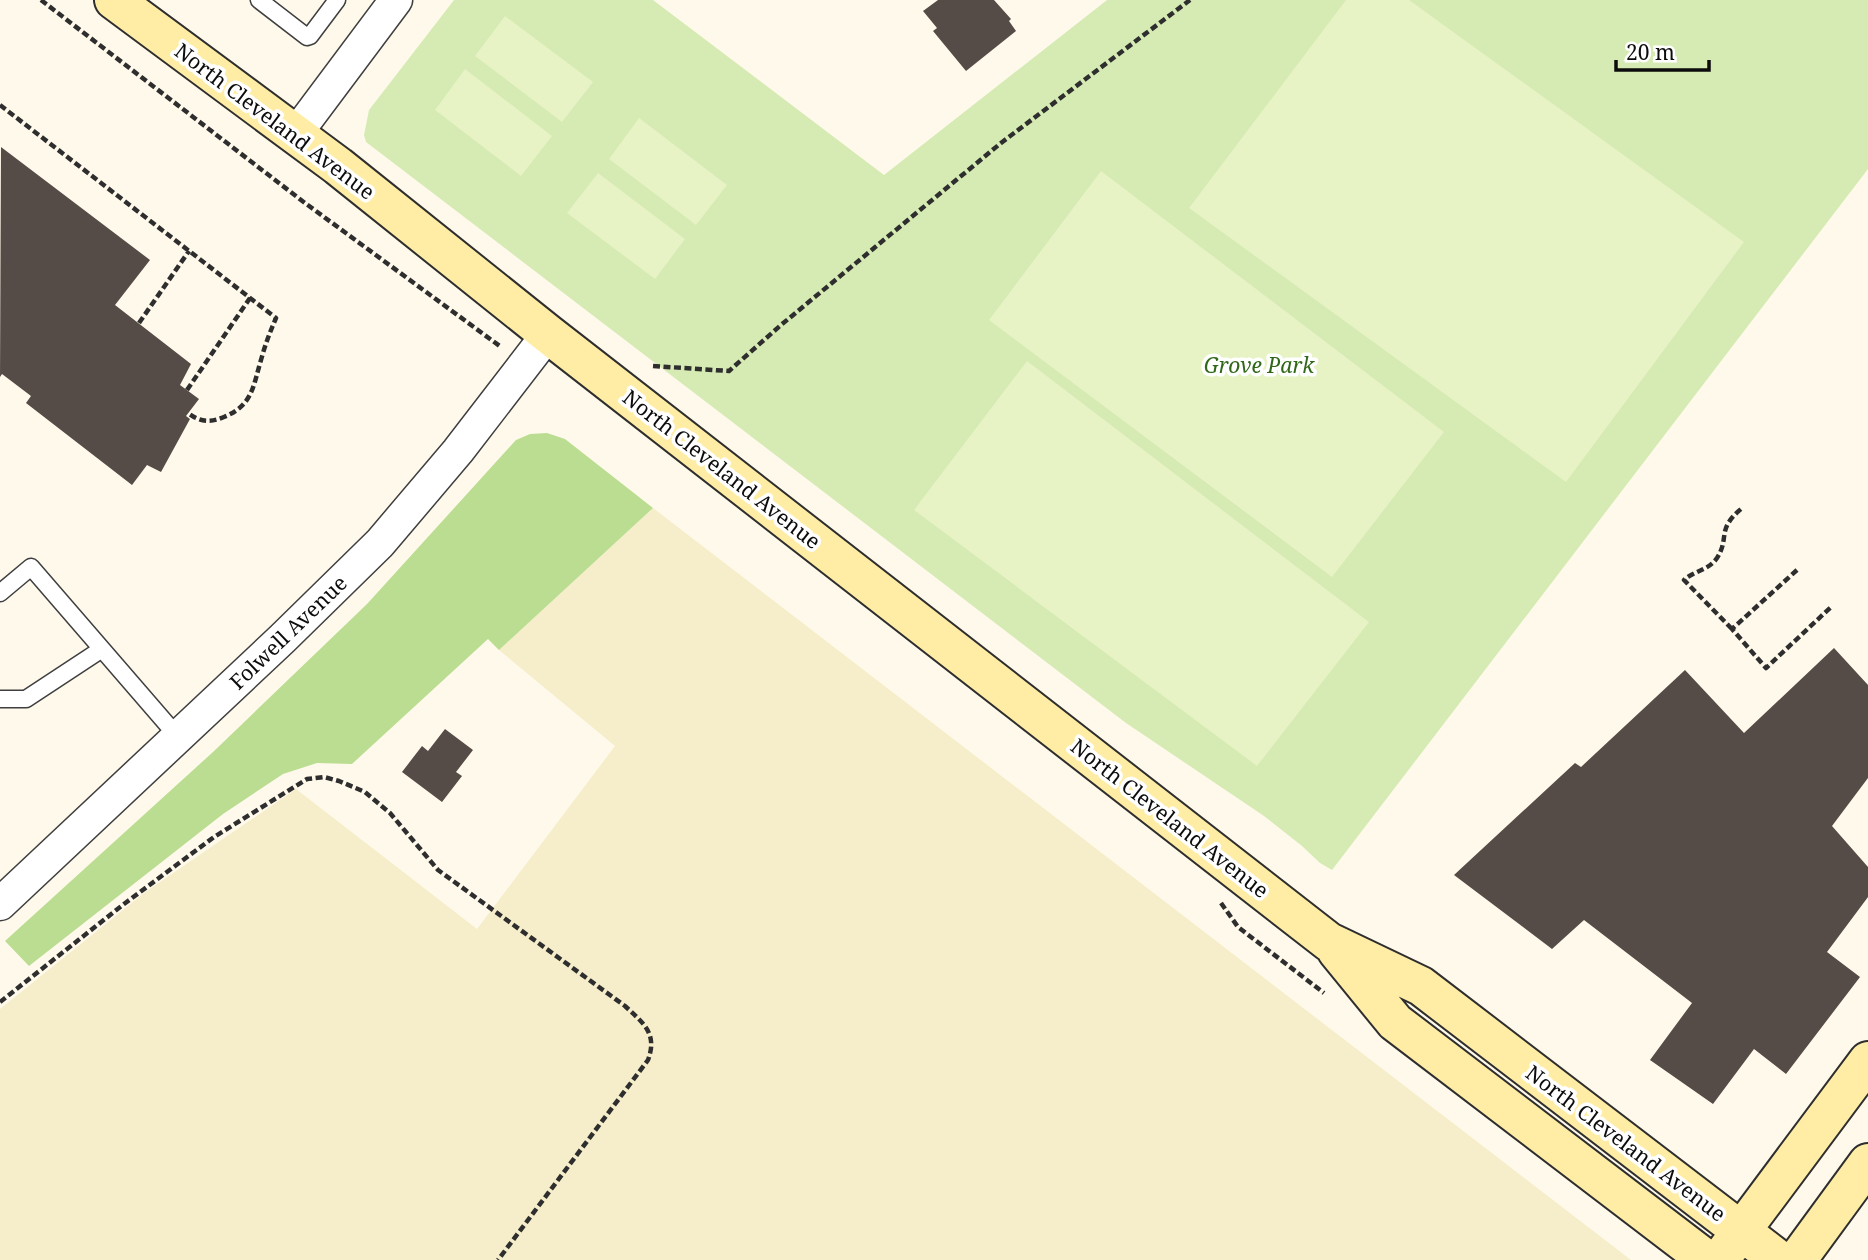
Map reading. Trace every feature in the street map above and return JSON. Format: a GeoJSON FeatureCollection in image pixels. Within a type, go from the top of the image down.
{"type":"FeatureCollection","features":[{"type":"Feature","properties":{"kind":"main road","name":"North Cleveland Avenue"},"geometry":{"type":"LineString","coordinates":[[114,0],[338,166],[548,334],[1328,942],[1395,1022],[1707,1260]]}},
{"type":"Feature","properties":{"kind":"main road","name":"North Cleveland Avenue"},"geometry":{"type":"LineString","coordinates":[[1328,942],[1421,986],[1731,1246],[1779,1260]]}},
{"type":"Feature","properties":{"kind":"main road"},"geometry":{"type":"LineString","coordinates":[[1731,1246],[1868,1061]]}},
{"type":"Feature","properties":{"kind":"main road"},"geometry":{"type":"LineString","coordinates":[[1797,1260],[1868,1163]]}},
{"type":"Feature","properties":{"kind":"street"},"geometry":{"type":"LineString","coordinates":[[295,135],[396,0]]}},
{"type":"Feature","properties":{"kind":"street","name":"Folwell Avenue"},"geometry":{"type":"LineString","coordinates":[[0,904],[380,543],[458,451],[548,334]]}},
{"type":"Feature","properties":{"kind":"lane"},"geometry":{"type":"LineString","coordinates":[[259,0],[307,37],[337,0]]}},
{"type":"Feature","properties":{"kind":"lane"},"geometry":{"type":"LineString","coordinates":[[0,593],[31,567],[178,737]]}},
{"type":"Feature","properties":{"kind":"lane"},"geometry":{"type":"LineString","coordinates":[[0,699],[26,699],[102,649]]}},
{"type":"Feature","properties":{"kind":"path"},"geometry":{"type":"LineString","coordinates":[[41,0],[310,207],[500,347]]}},
{"type":"Feature","properties":{"kind":"path"},"geometry":{"type":"LineString","coordinates":[[653,366],[729,371],[1001,143],[1190,0]]}},
{"type":"Feature","properties":{"kind":"path"},"geometry":{"type":"LineString","coordinates":[[0,106],[276,318],[262,355],[255,386],[236,412],[218,420],[202,422],[188,413]]}},
{"type":"Feature","properties":{"kind":"path"},"geometry":{"type":"LineString","coordinates":[[139,323],[189,251]]}},
{"type":"Feature","properties":{"kind":"path"},"geometry":{"type":"LineString","coordinates":[[187,390],[250,298]]}},
{"type":"Feature","properties":{"kind":"path"},"geometry":{"type":"LineString","coordinates":[[1741,509],[1728,520],[1716,560],[1708,568],[1684,580],[1766,667],[1830,607]]}},
{"type":"Feature","properties":{"kind":"path"},"geometry":{"type":"LineString","coordinates":[[1732,629],[1797,570]]}},
{"type":"Feature","properties":{"kind":"path"},"geometry":{"type":"LineString","coordinates":[[0,1002],[214,837],[307,779],[324,777],[339,780],[365,792],[390,813],[438,870],[625,1006],[642,1021],[652,1037],[648,1060],[498,1260]]}},
{"type":"Feature","properties":{"kind":"shaded area"},"geometry":{"type":"Polygon","coordinates":[[[653,508],[1631,1260],[0,1260],[0,1009],[144,893],[296,789],[477,929],[615,746],[499,650],[653,508]]]}},
{"type":"Feature","properties":{"kind":"green space","name":"Grove Park"},"geometry":{"type":"Polygon","coordinates":[[[454,0],[653,0],[884,175],[1107,0],[1868,0],[1868,169],[1332,870],[1264,816],[1126,723],[366,142],[364,135],[369,110],[454,0]]]}},
{"type":"Feature","properties":{"kind":"green space"},"geometry":{"type":"Polygon","coordinates":[[[1346,0],[1409,0],[1744,242],[1566,482],[1189,208],[1346,0]]]}},
{"type":"Feature","properties":{"kind":"green space"},"geometry":{"type":"Polygon","coordinates":[[[505,16],[593,82],[562,122],[475,56],[505,16]]]}},
{"type":"Feature","properties":{"kind":"green space"},"geometry":{"type":"Polygon","coordinates":[[[465,69],[552,136],[521,176],[435,110],[465,69]]]}},
{"type":"Feature","properties":{"kind":"green space"},"geometry":{"type":"Polygon","coordinates":[[[639,118],[727,185],[696,225],[609,159],[639,118]]]}},
{"type":"Feature","properties":{"kind":"green space"},"geometry":{"type":"Polygon","coordinates":[[[1101,171],[1444,432],[1332,577],[989,320],[1101,171]]]}},
{"type":"Feature","properties":{"kind":"green space"},"geometry":{"type":"Polygon","coordinates":[[[598,173],[685,239],[655,279],[567,213],[598,173]]]}},
{"type":"Feature","properties":{"kind":"green space"},"geometry":{"type":"Polygon","coordinates":[[[1027,361],[1369,622],[1257,766],[914,510],[1027,361]]]}},
{"type":"Feature","properties":{"kind":"green space"},"geometry":{"type":"Polygon","coordinates":[[[547,433],[565,439],[653,508],[499,650],[488,639],[352,764],[317,763],[283,774],[223,814],[29,966],[5,941],[213,752],[367,604],[516,440],[530,434],[547,433]]]}},
{"type":"Feature","properties":{"kind":"building"},"geometry":{"type":"Polygon","coordinates":[[[938,0],[994,0],[1011,19],[1009,21],[1016,31],[966,71],[933,31],[937,28],[923,11],[938,0]]]}},
{"type":"Feature","properties":{"kind":"building"},"geometry":{"type":"Polygon","coordinates":[[[1,147],[150,260],[115,305],[191,364],[180,385],[199,399],[186,416],[190,419],[161,472],[147,465],[132,485],[26,403],[31,396],[2,374],[0,377],[1,147]]]}},
{"type":"Feature","properties":{"kind":"building"},"geometry":{"type":"Polygon","coordinates":[[[1834,648],[1868,685],[1868,778],[1832,826],[1868,867],[1868,897],[1827,952],[1860,977],[1786,1074],[1754,1049],[1713,1104],[1650,1060],[1692,1003],[1584,920],[1552,949],[1454,875],[1575,763],[1581,767],[1685,670],[1744,733],[1834,648]]]}},
{"type":"Feature","properties":{"kind":"building"},"geometry":{"type":"Polygon","coordinates":[[[445,729],[473,750],[456,772],[462,776],[442,802],[402,772],[422,746],[428,751],[445,729]]]}}]}
